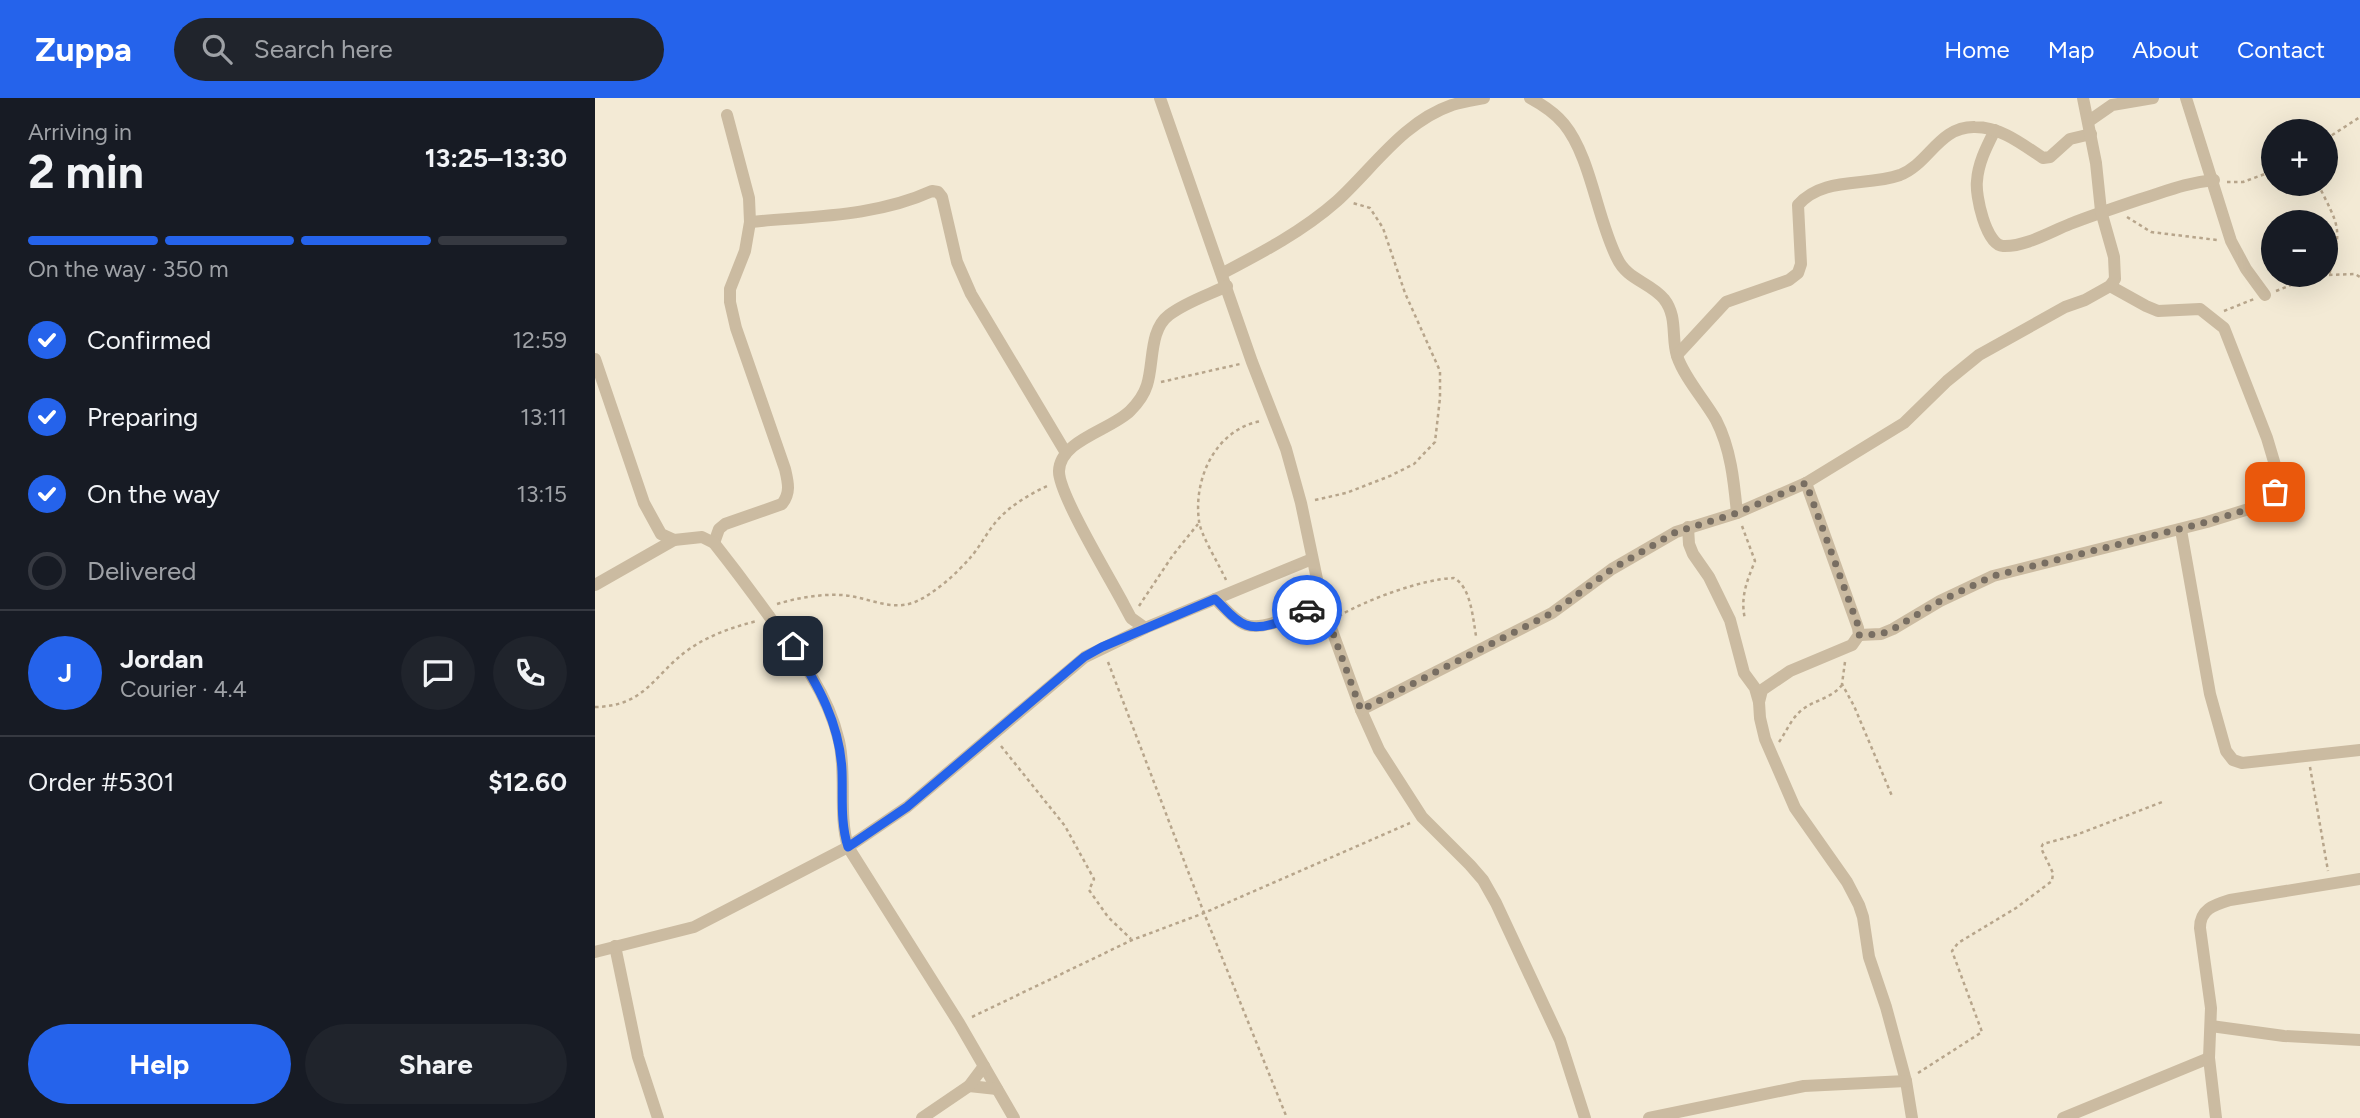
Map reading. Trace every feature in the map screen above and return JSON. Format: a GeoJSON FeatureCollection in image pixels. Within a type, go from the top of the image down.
{"type":"FeatureCollection","features":[{"type":"Feature","properties":{"kind":"street"},"geometry":{"type":"LineString","coordinates":[[1160,98],[1274,419],[1301,503],[1322,603],[1361,710],[1379,750],[1422,817],[1483,880],[1496,903],[1560,1040],[1585,1118]]}},
{"type":"Feature","properties":{"kind":"street"},"geometry":{"type":"LineString","coordinates":[[1145,628],[1131,618],[1059,480],[1059,467],[1066,453],[1078,442],[1127,414],[1140,400],[1147,384],[1155,340],[1160,325],[1168,315],[1308,224],[1337,201],[1415,124],[1453,105],[1484,98]]}},
{"type":"Feature","properties":{"kind":"street"},"geometry":{"type":"LineString","coordinates":[[1530,98],[1548,108],[1565,125],[1578,149],[1608,240],[1618,261],[1633,278],[1657,293],[1670,308],[1675,324],[1677,355],[1716,421],[1728,452],[1737,513]]}},
{"type":"Feature","properties":{"kind":"street"},"geometry":{"type":"LineString","coordinates":[[1361,710],[1552,613],[1631,557],[1688,527],[1737,513],[1806,483],[1904,423],[1947,381],[1979,355],[2065,307],[2085,300],[2110,286],[2115,279],[2114,257],[2107,210],[2083,98]]}},
{"type":"Feature","properties":{"kind":"street"},"geometry":{"type":"LineString","coordinates":[[1677,355],[1726,302],[1789,280],[1798,273],[1801,264],[1798,205],[1806,196],[1825,187],[1881,180],[1902,174],[1917,166],[1935,145],[1954,130],[1974,126],[1995,130],[2043,158],[2050,157],[2070,139],[2090,128],[2112,105],[2153,98]]}},
{"type":"Feature","properties":{"kind":"street"},"geometry":{"type":"LineString","coordinates":[[2186,98],[2231,241],[2246,269],[2265,295]]}},
{"type":"Feature","properties":{"kind":"street"},"geometry":{"type":"LineString","coordinates":[[714,543],[719,529],[725,524],[782,504],[787,498],[789,488],[730,302],[730,289],[745,251],[750,222],[749,198],[727,115]]}},
{"type":"Feature","properties":{"kind":"street"},"geometry":{"type":"LineString","coordinates":[[1995,130],[1981,161],[1976,182],[1990,237],[1996,244],[2004,246],[2020,243],[2188,183],[2214,180]]}},
{"type":"Feature","properties":{"kind":"street"},"geometry":{"type":"LineString","coordinates":[[750,222],[848,214],[884,207],[932,191],[938,192],[957,262],[971,294],[1066,453]]}},
{"type":"Feature","properties":{"kind":"street"},"geometry":{"type":"LineString","coordinates":[[1859,635],[1881,634],[1893,629],[1940,601],[1993,576],[2181,530],[2255,507],[2275,492],[2278,475],[2271,450],[2224,328],[2200,309],[2158,311],[2110,286]]}},
{"type":"Feature","properties":{"kind":"street"},"geometry":{"type":"LineString","coordinates":[[595,359],[644,503],[661,534],[674,540]]}},
{"type":"Feature","properties":{"kind":"street"},"geometry":{"type":"LineString","coordinates":[[1759,702],[1762,690],[1774,681],[1790,671],[1852,645],[1859,635],[1859,628],[1806,483]]}},
{"type":"Feature","properties":{"kind":"street"},"geometry":{"type":"LineString","coordinates":[[1688,527],[1691,550],[1709,577],[1730,620],[1743,669],[1755,688],[1760,718],[1771,754],[1795,808],[1847,882],[1859,905],[1868,957],[1886,1007],[1906,1081],[1912,1118]]}},
{"type":"Feature","properties":{"kind":"street"},"geometry":{"type":"LineString","coordinates":[[2181,530],[2210,694],[2226,751],[2233,760],[2242,763],[2360,750]]}},
{"type":"Feature","properties":{"kind":"street"},"geometry":{"type":"LineString","coordinates":[[595,585],[674,540],[702,537],[714,543],[809,671],[832,719],[839,742],[842,773],[841,814],[848,847],[959,1023],[1014,1118]]}},
{"type":"Feature","properties":{"kind":"street"},"geometry":{"type":"LineString","coordinates":[[595,952],[694,926],[848,847],[907,807],[1084,657],[1145,628],[1312,559]]}},
{"type":"Feature","properties":{"kind":"street"},"geometry":{"type":"LineString","coordinates":[[1215,599],[1247,626],[1260,626],[1286,619],[1322,603]]}},
{"type":"Feature","properties":{"kind":"street"},"geometry":{"type":"LineString","coordinates":[[2216,1118],[2209,1058],[2209,982],[2200,918],[2214,905],[2230,900],[2360,880]]}},
{"type":"Feature","properties":{"kind":"street"},"geometry":{"type":"LineString","coordinates":[[615,946],[638,1058],[658,1118]]}},
{"type":"Feature","properties":{"kind":"street"},"geometry":{"type":"LineString","coordinates":[[2211,1026],[2284,1036],[2360,1040]]}},
{"type":"Feature","properties":{"kind":"street"},"geometry":{"type":"LineString","coordinates":[[2063,1118],[2209,1058]]}},
{"type":"Feature","properties":{"kind":"street"},"geometry":{"type":"LineString","coordinates":[[922,1118],[969,1087],[983,1066]]}},
{"type":"Feature","properties":{"kind":"street"},"geometry":{"type":"LineString","coordinates":[[1649,1118],[1804,1086],[1906,1081]]}},
{"type":"Feature","properties":{"kind":"street"},"geometry":{"type":"LineString","coordinates":[[969,1087],[997,1089]]}},
{"type":"Feature","properties":{"kind":"path"},"geometry":{"type":"LineString","coordinates":[[2338,131],[2360,117]]}},
{"type":"Feature","properties":{"kind":"path"},"geometry":{"type":"LineString","coordinates":[[2214,180],[2243,182],[2261,176]]}},
{"type":"Feature","properties":{"kind":"path"},"geometry":{"type":"LineString","coordinates":[[1301,503],[1346,493],[1414,464],[1434,442],[1440,398],[1440,371],[1405,293],[1383,228],[1370,208],[1337,201]]}},
{"type":"Feature","properties":{"kind":"path"},"geometry":{"type":"LineString","coordinates":[[2107,210],[2151,232],[2231,241]]}},
{"type":"Feature","properties":{"kind":"path"},"geometry":{"type":"LineString","coordinates":[[2338,275],[2360,276]]}},
{"type":"Feature","properties":{"kind":"path"},"geometry":{"type":"LineString","coordinates":[[1147,384],[1172,381],[1252,362]]}},
{"type":"Feature","properties":{"kind":"path"},"geometry":{"type":"LineString","coordinates":[[1232,592],[1199,523],[1203,478],[1218,445],[1237,430],[1256,422],[1274,419]]}},
{"type":"Feature","properties":{"kind":"path"},"geometry":{"type":"LineString","coordinates":[[595,707],[626,703],[653,684],[688,650],[728,628],[757,621],[766,611],[821,596],[855,597],[886,605],[903,605],[917,601],[964,564],[996,522],[1019,501],[1059,480]]}},
{"type":"Feature","properties":{"kind":"path"},"geometry":{"type":"LineString","coordinates":[[1737,513],[1755,556],[1743,594],[1745,622]]}},
{"type":"Feature","properties":{"kind":"path"},"geometry":{"type":"LineString","coordinates":[[1131,618],[1173,555],[1199,523]]}},
{"type":"Feature","properties":{"kind":"path"},"geometry":{"type":"LineString","coordinates":[[1329,622],[1352,609],[1419,584],[1454,578],[1459,581],[1468,600],[1479,649]]}},
{"type":"Feature","properties":{"kind":"path"},"geometry":{"type":"LineString","coordinates":[[1102,647],[1204,913],[1287,1118]]}},
{"type":"Feature","properties":{"kind":"path"},"geometry":{"type":"LineString","coordinates":[[1771,754],[1805,707],[1836,693],[1842,684],[1843,668],[1849,657]]}},
{"type":"Feature","properties":{"kind":"path"},"geometry":{"type":"LineString","coordinates":[[1842,684],[1892,796]]}},
{"type":"Feature","properties":{"kind":"path"},"geometry":{"type":"LineString","coordinates":[[992,736],[1065,826],[1094,879],[1089,890],[1108,917],[1132,940]]}},
{"type":"Feature","properties":{"kind":"path"},"geometry":{"type":"LineString","coordinates":[[2308,754],[2330,885]]}},
{"type":"Feature","properties":{"kind":"path"},"geometry":{"type":"LineString","coordinates":[[1906,1081],[1982,1032],[1952,951],[1958,943],[2016,908],[2052,881],[2053,873],[2041,848],[2043,844],[2076,835],[2165,801]]}},
{"type":"Feature","properties":{"kind":"path"},"geometry":{"type":"LineString","coordinates":[[959,1023],[1132,940],[1204,913],[1422,817]]}},
{"type":"Feature","properties":{"kind":"way so far"},"geometry":{"type":"LineString","coordinates":[[1307,610],[1322,603],[1361,710],[1552,613],[1612,569],[1676,532],[1737,513],[1806,483],[1859,628],[1859,635],[1881,634],[1893,629],[1940,601],[1993,576],[2181,530],[2255,507],[2275,492]]}},
{"type":"Feature","properties":{"kind":"route"},"geometry":{"type":"LineString","coordinates":[[793,646],[823,697],[839,742],[842,773],[841,814],[848,847],[907,807],[1059,677],[1102,647],[1215,599],[1247,626],[1260,626],[1307,610]]}}]}
